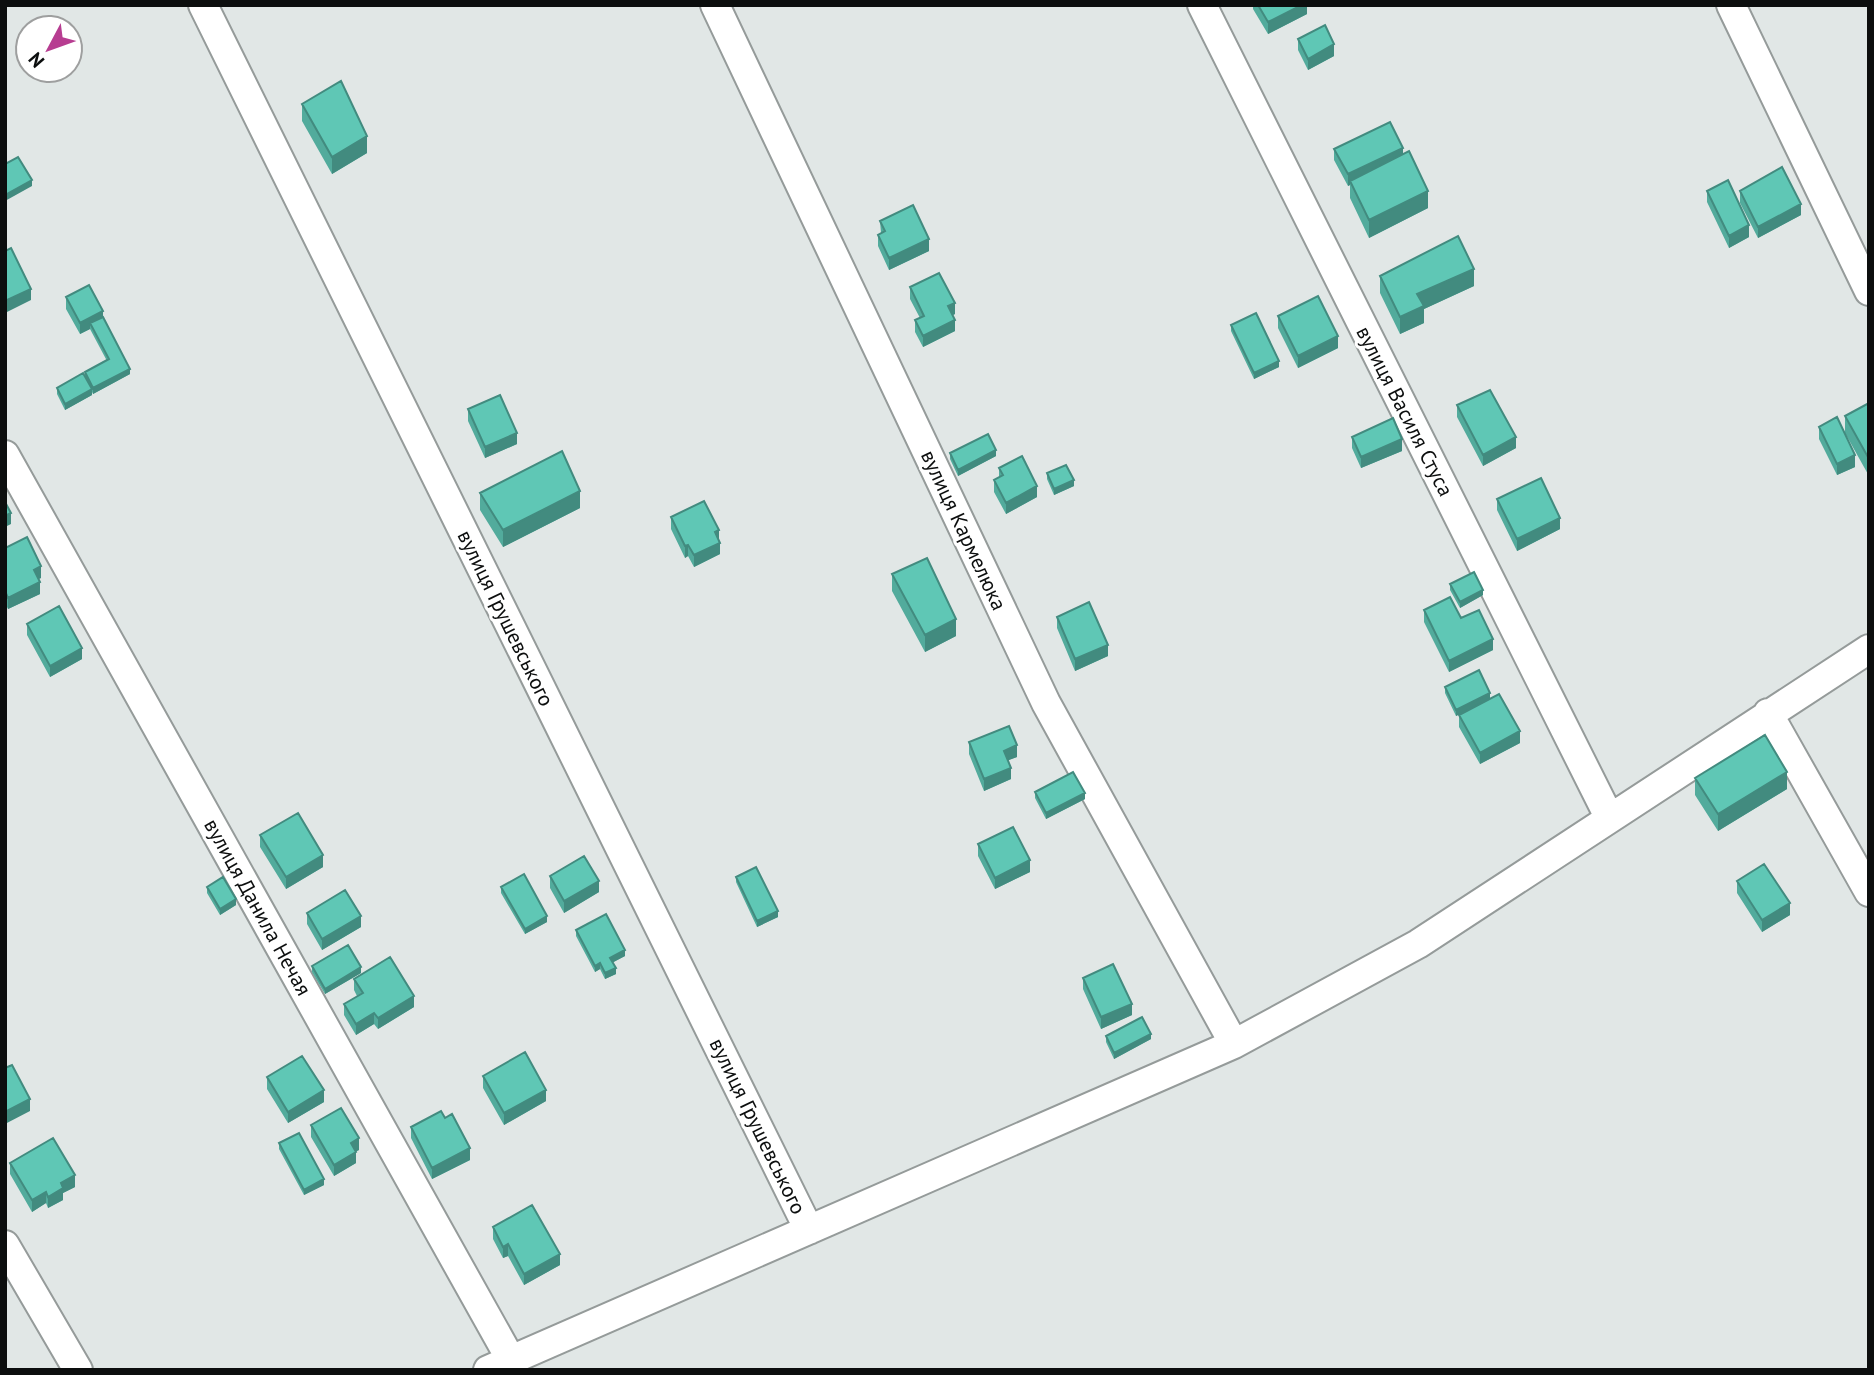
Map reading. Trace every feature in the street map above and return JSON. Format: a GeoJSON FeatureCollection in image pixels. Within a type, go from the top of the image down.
{"type":"FeatureCollection","features":[{"type":"Feature","properties":{"kind":"street","name":"вулиця Грушевського"},"geometry":{"type":"LineString","coordinates":[[203,5],[810,1230]]}},
{"type":"Feature","properties":{"kind":"street","name":"вулиця Кармелюка"},"geometry":{"type":"LineString","coordinates":[[715,5],[1046,703],[1234,1044]]}},
{"type":"Feature","properties":{"kind":"street","name":"вулиця Василя Стуса"},"geometry":{"type":"LineString","coordinates":[[1202,5],[1609,817]]}},
{"type":"Feature","properties":{"kind":"street"},"geometry":{"type":"LineString","coordinates":[[1731,5],[1869,291]]}},
{"type":"Feature","properties":{"kind":"street","name":"вулиця Данила Нечая"},"geometry":{"type":"LineString","coordinates":[[5,455],[499,1365]]}},
{"type":"Feature","properties":{"kind":"street"},"geometry":{"type":"LineString","coordinates":[[499,1365],[1234,1044],[1418,944],[1869,649]]}},
{"type":"Feature","properties":{"kind":"street"},"geometry":{"type":"LineString","coordinates":[[1768,713],[1869,892]]}},
{"type":"Feature","properties":{"kind":"street"},"geometry":{"type":"LineString","coordinates":[[5,1245],[78,1370]]}},
{"type":"Feature","properties":{"kind":"building"},"geometry":{"type":"Polygon","coordinates":[[[1258,5],[1302,5],[1268,22],[1258,5]]]}},
{"type":"Feature","properties":{"kind":"building"},"geometry":{"type":"Polygon","coordinates":[[[1325,25],[1334,44],[1308,59],[1298,39],[1325,25]]]}},
{"type":"Feature","properties":{"kind":"building"},"geometry":{"type":"Polygon","coordinates":[[[341,81],[367,136],[332,157],[302,104],[341,81]]]}},
{"type":"Feature","properties":{"kind":"building"},"geometry":{"type":"Polygon","coordinates":[[[1390,122],[1403,148],[1348,174],[1334,149],[1390,122]]]}},
{"type":"Feature","properties":{"kind":"building"},"geometry":{"type":"Polygon","coordinates":[[[1409,151],[1428,191],[1369,220],[1350,181],[1409,151]]]}},
{"type":"Feature","properties":{"kind":"building"},"geometry":{"type":"Polygon","coordinates":[[[18,157],[32,180],[5,195],[5,164],[18,157]]]}},
{"type":"Feature","properties":{"kind":"building"},"geometry":{"type":"Polygon","coordinates":[[[1782,167],[1801,204],[1758,227],[1740,191],[1782,167]]]}},
{"type":"Feature","properties":{"kind":"building"},"geometry":{"type":"Polygon","coordinates":[[[1728,180],[1749,225],[1729,236],[1707,191],[1728,180]]]}},
{"type":"Feature","properties":{"kind":"building"},"geometry":{"type":"Polygon","coordinates":[[[913,205],[929,239],[889,258],[878,235],[885,231],[880,221],[913,205]]]}},
{"type":"Feature","properties":{"kind":"building"},"geometry":{"type":"Polygon","coordinates":[[[1458,236],[1474,269],[1417,294],[1424,306],[1400,317],[1380,276],[1458,236]]]}},
{"type":"Feature","properties":{"kind":"building"},"geometry":{"type":"Polygon","coordinates":[[[11,248],[31,289],[5,301],[5,251],[11,248]]]}},
{"type":"Feature","properties":{"kind":"building"},"geometry":{"type":"Polygon","coordinates":[[[939,273],[955,303],[948,306],[955,320],[923,336],[915,320],[924,316],[910,287],[939,273]]]}},
{"type":"Feature","properties":{"kind":"building"},"geometry":{"type":"Polygon","coordinates":[[[89,285],[103,311],[80,323],[66,297],[89,285]]]}},
{"type":"Feature","properties":{"kind":"building"},"geometry":{"type":"Polygon","coordinates":[[[1318,296],[1338,336],[1298,356],[1278,316],[1318,296]]]}},
{"type":"Feature","properties":{"kind":"building"},"geometry":{"type":"Polygon","coordinates":[[[1256,313],[1279,361],[1254,373],[1231,325],[1256,313]]]}},
{"type":"Feature","properties":{"kind":"building"},"geometry":{"type":"Polygon","coordinates":[[[103,317],[130,369],[93,388],[85,372],[109,359],[90,323],[103,317]]]}},
{"type":"Feature","properties":{"kind":"building"},"geometry":{"type":"Polygon","coordinates":[[[83,373],[92,389],[65,404],[57,388],[83,373]]]}},
{"type":"Feature","properties":{"kind":"building"},"geometry":{"type":"Polygon","coordinates":[[[1490,390],[1516,437],[1483,455],[1457,405],[1490,390]]]}},
{"type":"Feature","properties":{"kind":"building"},"geometry":{"type":"Polygon","coordinates":[[[500,395],[517,433],[485,447],[468,409],[500,395]]]}},
{"type":"Feature","properties":{"kind":"building"},"geometry":{"type":"Polygon","coordinates":[[[1869,403],[1869,459],[1845,416],[1869,403]]]}},
{"type":"Feature","properties":{"kind":"building"},"geometry":{"type":"Polygon","coordinates":[[[1837,417],[1855,455],[1837,464],[1819,427],[1837,417]]]}},
{"type":"Feature","properties":{"kind":"building"},"geometry":{"type":"Polygon","coordinates":[[[1393,418],[1402,439],[1361,457],[1352,437],[1393,418]]]}},
{"type":"Feature","properties":{"kind":"building"},"geometry":{"type":"Polygon","coordinates":[[[988,434],[996,450],[958,470],[950,453],[988,434]]]}},
{"type":"Feature","properties":{"kind":"building"},"geometry":{"type":"Polygon","coordinates":[[[562,451],[580,491],[503,530],[480,493],[562,451]]]}},
{"type":"Feature","properties":{"kind":"building"},"geometry":{"type":"Polygon","coordinates":[[[1022,456],[1037,486],[1006,503],[994,480],[1003,475],[999,468],[1022,456]]]}},
{"type":"Feature","properties":{"kind":"building"},"geometry":{"type":"Polygon","coordinates":[[[1066,465],[1074,480],[1054,489],[1047,473],[1066,465]]]}},
{"type":"Feature","properties":{"kind":"building"},"geometry":{"type":"Polygon","coordinates":[[[1541,478],[1560,518],[1517,539],[1497,499],[1541,478]]]}},
{"type":"Feature","properties":{"kind":"building"},"geometry":{"type":"Polygon","coordinates":[[[704,501],[719,530],[715,532],[720,543],[694,555],[688,545],[685,546],[671,517],[704,501]]]}},
{"type":"Feature","properties":{"kind":"building"},"geometry":{"type":"Polygon","coordinates":[[[5,502],[11,513],[5,516],[5,502]]]}},
{"type":"Feature","properties":{"kind":"building"},"geometry":{"type":"Polygon","coordinates":[[[27,537],[41,566],[34,570],[40,582],[8,598],[5,591],[5,548],[27,537]]]}},
{"type":"Feature","properties":{"kind":"building"},"geometry":{"type":"Polygon","coordinates":[[[927,558],[956,619],[925,635],[892,574],[927,558]]]}},
{"type":"Feature","properties":{"kind":"building"},"geometry":{"type":"Polygon","coordinates":[[[1474,572],[1483,590],[1460,602],[1450,584],[1474,572]]]}},
{"type":"Feature","properties":{"kind":"building"},"geometry":{"type":"Polygon","coordinates":[[[1450,597],[1461,618],[1479,610],[1493,639],[1449,661],[1424,610],[1450,597]]]}},
{"type":"Feature","properties":{"kind":"building"},"geometry":{"type":"Polygon","coordinates":[[[1089,602],[1108,645],[1075,659],[1057,617],[1089,602]]]}},
{"type":"Feature","properties":{"kind":"building"},"geometry":{"type":"Polygon","coordinates":[[[59,606],[82,648],[50,666],[27,624],[59,606]]]}},
{"type":"Feature","properties":{"kind":"building"},"geometry":{"type":"Polygon","coordinates":[[[1479,670],[1490,693],[1456,710],[1445,687],[1479,670]]]}},
{"type":"Feature","properties":{"kind":"building"},"geometry":{"type":"Polygon","coordinates":[[[1499,694],[1520,731],[1480,753],[1459,715],[1499,694]]]}},
{"type":"Feature","properties":{"kind":"building"},"geometry":{"type":"Polygon","coordinates":[[[1009,726],[1017,745],[1004,751],[1011,768],[984,779],[969,742],[1009,726]]]}},
{"type":"Feature","properties":{"kind":"building"},"geometry":{"type":"Polygon","coordinates":[[[1765,735],[1787,772],[1718,814],[1695,778],[1765,735]]]}},
{"type":"Feature","properties":{"kind":"building"},"geometry":{"type":"Polygon","coordinates":[[[1073,772],[1085,793],[1046,813],[1035,792],[1073,772]]]}},
{"type":"Feature","properties":{"kind":"building"},"geometry":{"type":"Polygon","coordinates":[[[298,813],[323,855],[286,877],[260,835],[298,813]]]}},
{"type":"Feature","properties":{"kind":"building"},"geometry":{"type":"Polygon","coordinates":[[[1013,827],[1030,860],[995,878],[978,844],[1013,827]]]}},
{"type":"Feature","properties":{"kind":"building"},"geometry":{"type":"Polygon","coordinates":[[[584,856],[599,881],[564,901],[550,876],[584,856]]]}},
{"type":"Feature","properties":{"kind":"building"},"geometry":{"type":"Polygon","coordinates":[[[1764,864],[1790,903],[1762,920],[1737,881],[1764,864]]]}},
{"type":"Feature","properties":{"kind":"building"},"geometry":{"type":"Polygon","coordinates":[[[756,867],[778,911],[757,921],[736,877],[756,867]]]}},
{"type":"Feature","properties":{"kind":"building"},"geometry":{"type":"Polygon","coordinates":[[[524,874],[547,916],[525,929],[501,887],[524,874]]]}},
{"type":"Feature","properties":{"kind":"building"},"geometry":{"type":"Polygon","coordinates":[[[223,877],[236,899],[220,909],[207,887],[223,877]]]}},
{"type":"Feature","properties":{"kind":"building"},"geometry":{"type":"Polygon","coordinates":[[[345,890],[361,916],[322,939],[307,913],[345,890]]]}},
{"type":"Feature","properties":{"kind":"building"},"geometry":{"type":"Polygon","coordinates":[[[606,914],[625,950],[610,958],[616,968],[605,973],[600,963],[595,966],[576,930],[606,914]]]}},
{"type":"Feature","properties":{"kind":"building"},"geometry":{"type":"Polygon","coordinates":[[[348,945],[361,967],[325,989],[312,966],[348,945]]]}},
{"type":"Feature","properties":{"kind":"building"},"geometry":{"type":"Polygon","coordinates":[[[390,957],[414,996],[378,1018],[374,1013],[356,1024],[344,1004],[363,993],[354,979],[390,957]]]}},
{"type":"Feature","properties":{"kind":"building"},"geometry":{"type":"Polygon","coordinates":[[[1113,964],[1132,1004],[1101,1017],[1083,978],[1113,964]]]}},
{"type":"Feature","properties":{"kind":"building"},"geometry":{"type":"Polygon","coordinates":[[[1142,1017],[1151,1034],[1114,1053],[1106,1036],[1142,1017]]]}},
{"type":"Feature","properties":{"kind":"building"},"geometry":{"type":"Polygon","coordinates":[[[525,1052],[546,1090],[504,1113],[483,1076],[525,1052]]]}},
{"type":"Feature","properties":{"kind":"building"},"geometry":{"type":"Polygon","coordinates":[[[302,1056],[324,1090],[288,1112],[267,1077],[302,1056]]]}},
{"type":"Feature","properties":{"kind":"building"},"geometry":{"type":"Polygon","coordinates":[[[12,1065],[30,1099],[5,1112],[5,1068],[12,1065]]]}},
{"type":"Feature","properties":{"kind":"building"},"geometry":{"type":"Polygon","coordinates":[[[341,1108],[359,1138],[351,1143],[356,1152],[334,1165],[311,1125],[341,1108]]]}},
{"type":"Feature","properties":{"kind":"building"},"geometry":{"type":"Polygon","coordinates":[[[441,1111],[445,1118],[452,1114],[470,1148],[432,1168],[411,1127],[441,1111]]]}},
{"type":"Feature","properties":{"kind":"building"},"geometry":{"type":"Polygon","coordinates":[[[299,1133],[324,1179],[304,1190],[279,1143],[299,1133]]]}},
{"type":"Feature","properties":{"kind":"building"},"geometry":{"type":"Polygon","coordinates":[[[53,1138],[75,1175],[61,1183],[63,1188],[48,1197],[46,1192],[32,1200],[10,1163],[53,1138]]]}},
{"type":"Feature","properties":{"kind":"building"},"geometry":{"type":"Polygon","coordinates":[[[532,1205],[560,1254],[524,1274],[508,1244],[503,1247],[493,1227],[532,1205]]]}}]}
